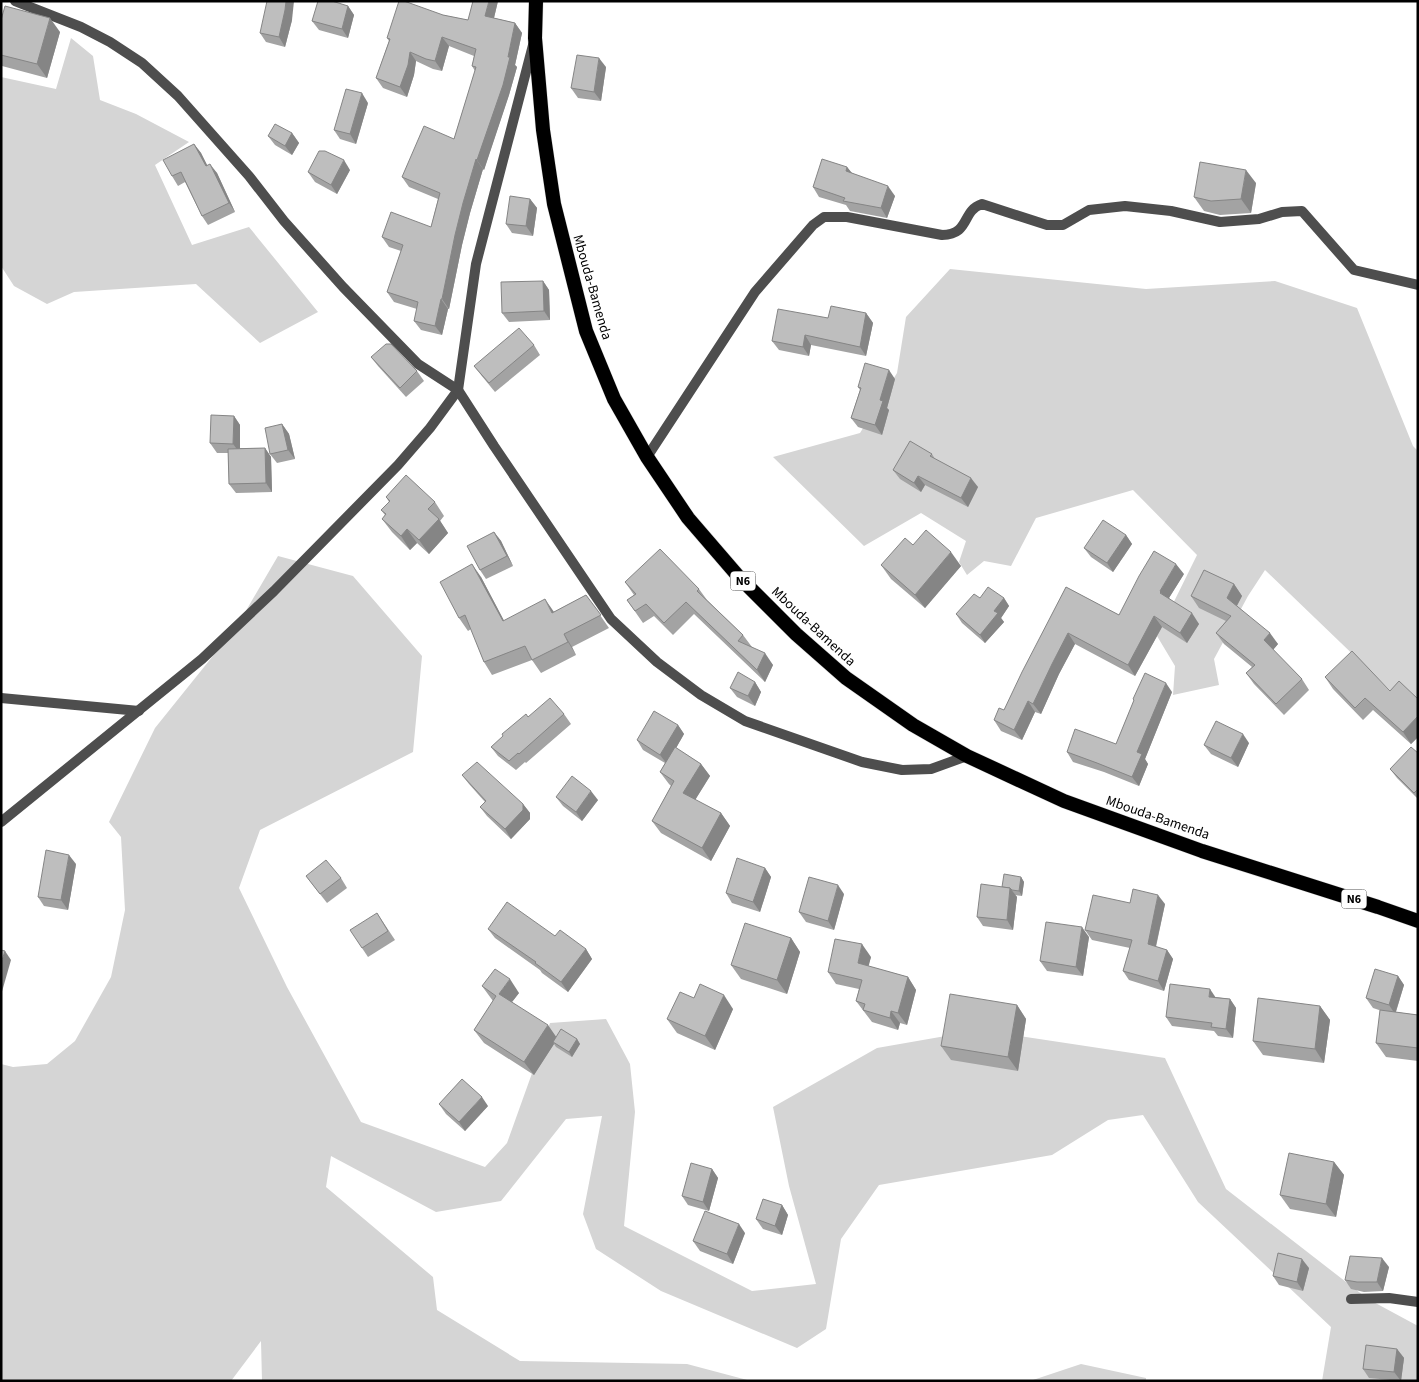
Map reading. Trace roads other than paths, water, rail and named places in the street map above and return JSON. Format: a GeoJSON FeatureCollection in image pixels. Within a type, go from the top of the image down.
{"type":"FeatureCollection","features":[{"type":"Feature","properties":{"kind":"highway","name":"Mbouda-Bamenda"},"geometry":{"type":"LineString","coordinates":[[536,1],[535,38],[543,130],[554,204],[586,330],[614,399],[647,457],[688,518],[738,576],[796,634],[846,678],[913,725],[967,756],[1073,804],[1202,851],[1418,921]]}},
{"type":"Feature","properties":{"kind":"street"},"geometry":{"type":"LineString","coordinates":[[15,1],[81,27],[110,42],[142,64],[178,96],[249,176],[290,228],[343,287],[418,364],[458,390],[611,619],[657,662],[701,695],[745,721],[862,762],[902,770],[931,769],[967,756]]}},
{"type":"Feature","properties":{"kind":"street"},"geometry":{"type":"LineString","coordinates":[[1,822],[202,659],[288,577],[398,465],[430,428],[458,390],[476,264],[535,38]]}},
{"type":"Feature","properties":{"kind":"street"},"geometry":{"type":"LineString","coordinates":[[647,457],[755,292],[813,225],[824,218],[847,217],[942,235],[960,230],[975,206],[982,204],[1047,225],[1063,225],[1089,210],[1125,206],[1170,211],[1220,222],[1259,219],[1282,212],[1302,211],[1354,270],[1418,285]]}},
{"type":"Feature","properties":{"kind":"street"},"geometry":{"type":"LineString","coordinates":[[1,698],[138,711]]}},
{"type":"Feature","properties":{"kind":"street"},"geometry":{"type":"LineString","coordinates":[[1351,1299],[1389,1298],[1418,1302]]}}]}
